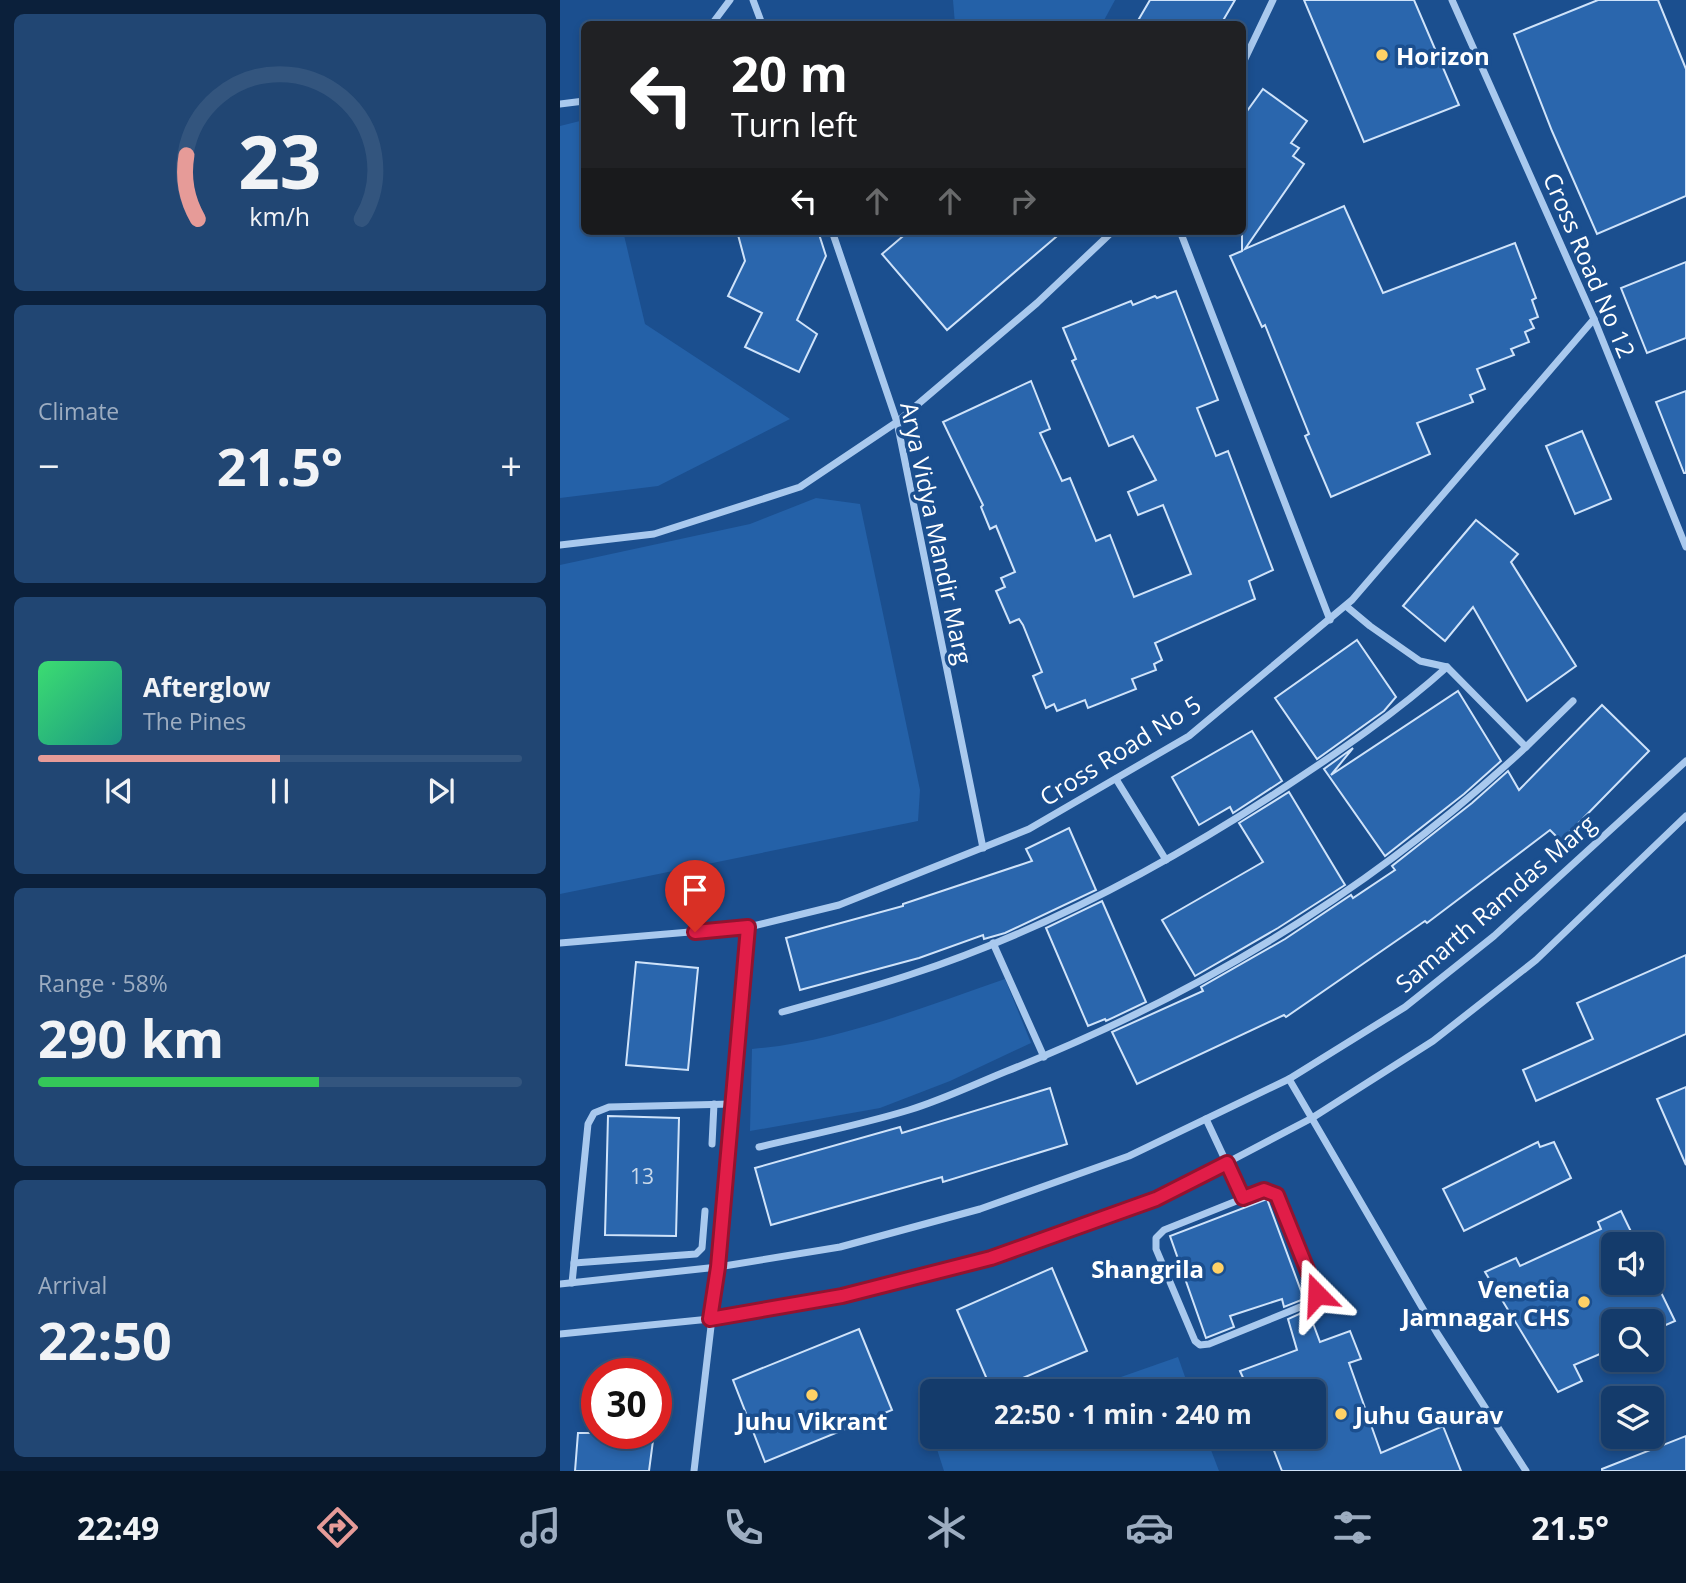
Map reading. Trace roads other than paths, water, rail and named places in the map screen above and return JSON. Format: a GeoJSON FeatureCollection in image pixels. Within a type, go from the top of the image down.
{"type":"FeatureCollection","features":[{"type":"Feature","properties":{"kind":"street"},"geometry":{"type":"LineString","coordinates":[[714,21],[730,0]]}},
{"type":"Feature","properties":{"kind":"street"},"geometry":{"type":"LineString","coordinates":[[754,0],[761,21]]}},
{"type":"Feature","properties":{"kind":"street"},"geometry":{"type":"LineString","coordinates":[[1246,57],[1273,0]]}},
{"type":"Feature","properties":{"kind":"street","name":"Cross Road No 12"},"geometry":{"type":"LineString","coordinates":[[1452,0],[1594,319],[1686,547]]}},
{"type":"Feature","properties":{"kind":"street"},"geometry":{"type":"LineString","coordinates":[[560,104],[581,101]]}},
{"type":"Feature","properties":{"kind":"street","name":"Arya Vidya Mandir Marg"},"geometry":{"type":"LineString","coordinates":[[833,235],[897,422],[983,848]]}},
{"type":"Feature","properties":{"kind":"street"},"geometry":{"type":"LineString","coordinates":[[560,545],[654,534],[800,487],[897,422],[1037,303],[1109,235]]}},
{"type":"Feature","properties":{"kind":"street"},"geometry":{"type":"LineString","coordinates":[[1182,235],[1330,620]]}},
{"type":"Feature","properties":{"kind":"street","name":"Cross Road No 5"},"geometry":{"type":"LineString","coordinates":[[560,943],[748,927],[839,905],[1029,829],[1189,736],[1346,606],[1594,319]]}},
{"type":"Feature","properties":{"kind":"street"},"geometry":{"type":"LineString","coordinates":[[1346,606],[1420,661],[1447,667],[1526,747]]}},
{"type":"Feature","properties":{"kind":"street"},"geometry":{"type":"LineString","coordinates":[[782,1012],[909,975],[993,943],[1166,860],[1220,830],[1344,749],[1406,704],[1447,667]]}},
{"type":"Feature","properties":{"kind":"street"},"geometry":{"type":"LineString","coordinates":[[759,1147],[910,1110],[1044,1057],[1166,1000],[1264,946],[1363,881],[1479,790],[1573,701]]}},
{"type":"Feature","properties":{"kind":"street","name":"Samarth Ramdas Marg"},"geometry":{"type":"LineString","coordinates":[[560,1284],[718,1267],[840,1247],[980,1209],[1129,1156],[1289,1079],[1415,999],[1494,936],[1686,761]]}},
{"type":"Feature","properties":{"kind":"street"},"geometry":{"type":"LineString","coordinates":[[1116,779],[1166,860]]}},
{"type":"Feature","properties":{"kind":"street"},"geometry":{"type":"LineString","coordinates":[[560,1334],[710,1319],[842,1296],[991,1258],[1156,1199],[1312,1118],[1433,1041],[1536,960],[1686,816]]}},
{"type":"Feature","properties":{"kind":"street"},"geometry":{"type":"LineString","coordinates":[[694,1471],[718,1267],[748,927]]}},
{"type":"Feature","properties":{"kind":"street"},"geometry":{"type":"LineString","coordinates":[[993,943],[1044,1057]]}},
{"type":"Feature","properties":{"kind":"street"},"geometry":{"type":"LineString","coordinates":[[1289,1079],[1437,1333],[1526,1471]]}},
{"type":"Feature","properties":{"kind":"street"},"geometry":{"type":"LineString","coordinates":[[714,1104],[712,1141],[729,1138]]}},
{"type":"Feature","properties":{"kind":"street"},"geometry":{"type":"LineString","coordinates":[[572,1283],[588,1125],[594,1113],[609,1107],[732,1104]]}},
{"type":"Feature","properties":{"kind":"street"},"geometry":{"type":"LineString","coordinates":[[1206,1119],[1243,1198]]}},
{"type":"Feature","properties":{"kind":"street"},"geometry":{"type":"LineString","coordinates":[[1264,1190],[1277,1195],[1317,1294],[1310,1303],[1209,1344],[1200,1345],[1195,1340],[1156,1248],[1156,1238],[1164,1230],[1243,1198],[1264,1190]]}},
{"type":"Feature","properties":{"kind":"street"},"geometry":{"type":"LineString","coordinates":[[574,1262],[696,1254],[702,1248],[705,1211]]}},
{"type":"Feature","properties":{"kind":"street"},"geometry":{"type":"LineString","coordinates":[[705,1227],[722,1226]]}},
{"type":"Feature","properties":{"kind":"street"},"geometry":{"type":"LineString","coordinates":[[634,1276],[636,1259]]}},
{"type":"Feature","properties":{"kind":"place","name":"Horizon"},"geometry":{"type":"Point","coordinates":[1382,55]}},
{"type":"Feature","properties":{"kind":"place","name":"Shangrila"},"geometry":{"type":"Point","coordinates":[1218,1268]}},
{"type":"Feature","properties":{"kind":"place","name":"Venetia Jamnagar CHS"},"geometry":{"type":"Point","coordinates":[1584,1302]}},
{"type":"Feature","properties":{"kind":"place","name":"Juhu Vikrant"},"geometry":{"type":"Point","coordinates":[812,1395]}},
{"type":"Feature","properties":{"kind":"place","name":"Juhu Gaurav"},"geometry":{"type":"Point","coordinates":[1341,1414]}}]}
